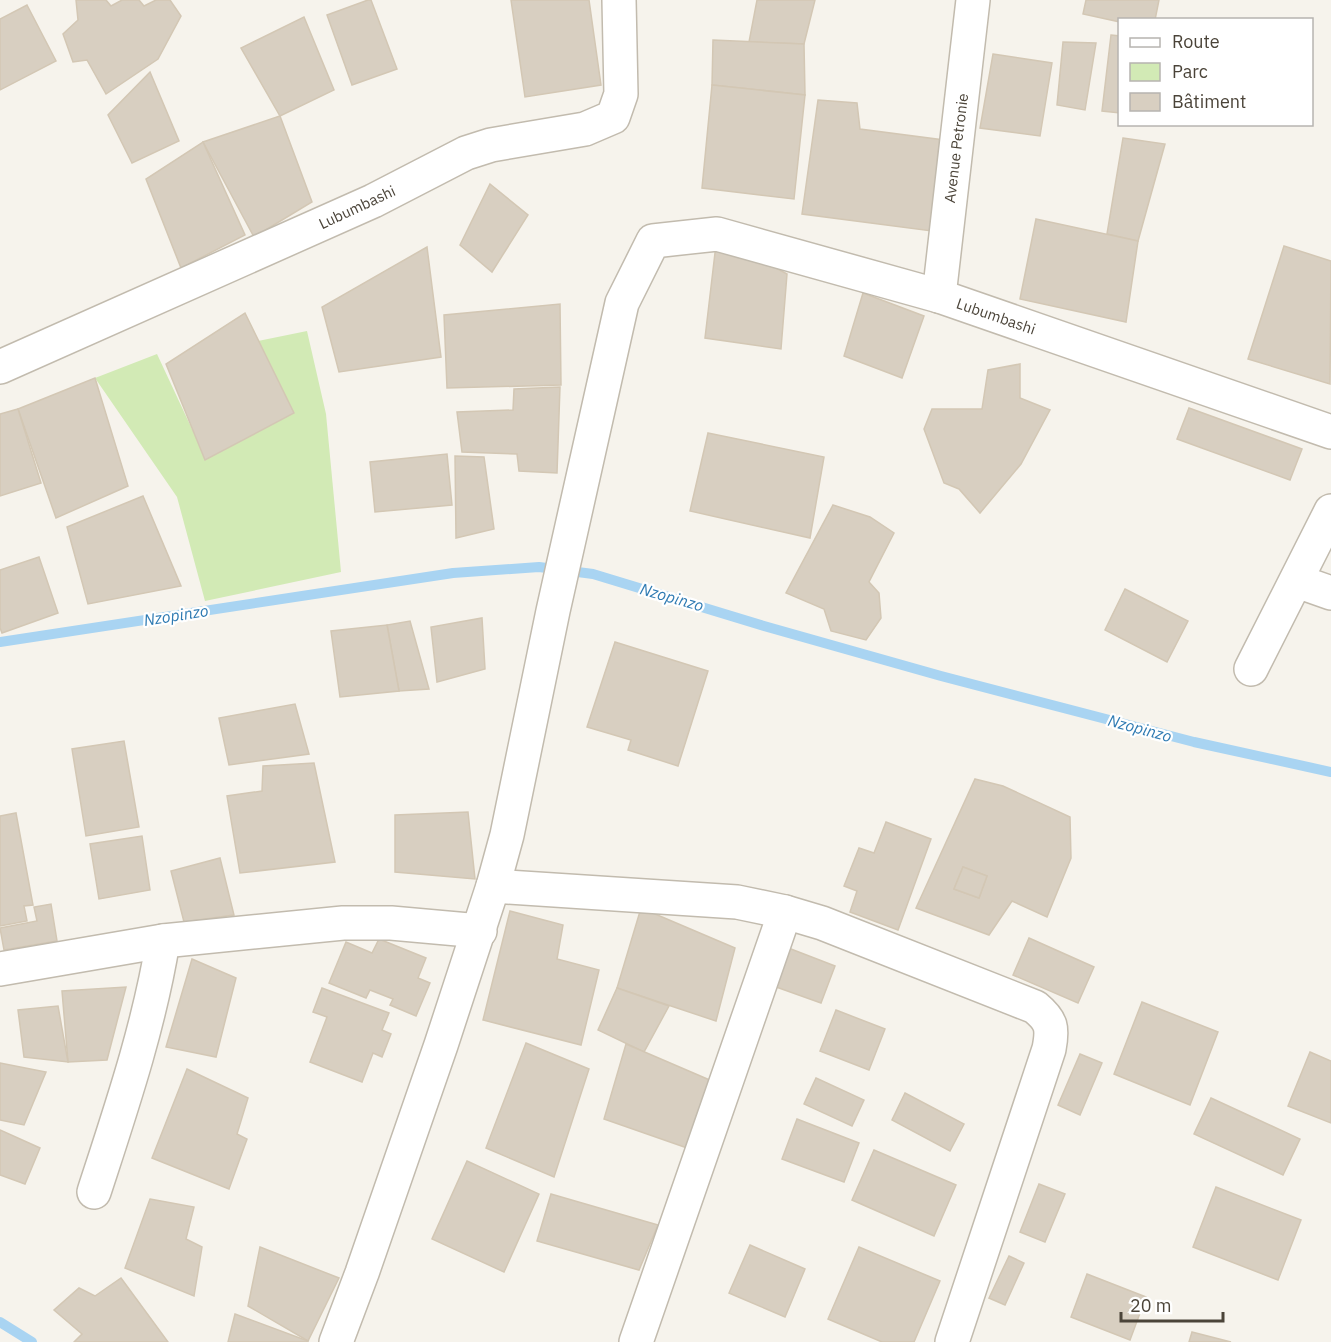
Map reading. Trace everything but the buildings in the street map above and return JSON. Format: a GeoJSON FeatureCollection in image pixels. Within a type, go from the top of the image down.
{"type":"FeatureCollection","features":[{"type":"Feature","properties":{"kind":"street","name":"Lubumbashi"},"geometry":{"type":"LineString","coordinates":[[0,367],[373,201],[466,153],[491,145],[585,129],[613,117],[621,94],[619,0]]}},
{"type":"Feature","properties":{"kind":"street","name":"Avenue Petronie"},"geometry":{"type":"LineString","coordinates":[[939,296],[973,0]]}},
{"type":"Feature","properties":{"kind":"street","name":"Lubumbashi"},"geometry":{"type":"LineString","coordinates":[[494,885],[507,835],[553,611],[622,303],[653,241],[717,234],[939,296],[1331,432]]}},
{"type":"Feature","properties":{"kind":"street"},"geometry":{"type":"LineString","coordinates":[[1251,669],[1331,511]]}},
{"type":"Feature","properties":{"kind":"street"},"geometry":{"type":"LineString","coordinates":[[1297,581],[1331,593]]}},
{"type":"Feature","properties":{"kind":"street"},"geometry":{"type":"LineString","coordinates":[[336,1342],[494,885],[737,903],[785,912],[822,923],[1035,1007],[1047,1017],[1051,1027],[1049,1049],[952,1342]]}},
{"type":"Feature","properties":{"kind":"street"},"geometry":{"type":"LineString","coordinates":[[636,1342],[785,912]]}},
{"type":"Feature","properties":{"kind":"street"},"geometry":{"type":"LineString","coordinates":[[0,969],[164,941],[368,922],[480,931]]}},
{"type":"Feature","properties":{"kind":"street"},"geometry":{"type":"LineString","coordinates":[[94,1192],[130,1080],[154,994],[164,941]]}},
{"type":"Feature","properties":{"kind":"green space"},"geometry":{"type":"Polygon","coordinates":[[[307,331],[326,414],[341,572],[205,601],[177,497],[95,378],[157,354],[206,459],[294,413],[258,341],[307,331]]]}},
{"type":"Feature","properties":{"kind":"waterway","name":"Nzopinzo"},"geometry":{"type":"LineString","coordinates":[[0,642],[453,573],[539,567],[593,574],[764,626],[941,676],[1194,742],[1331,772]]}},
{"type":"Feature","properties":{"kind":"waterway"},"geometry":{"type":"LineString","coordinates":[[0,1322],[32,1342]]}}]}
